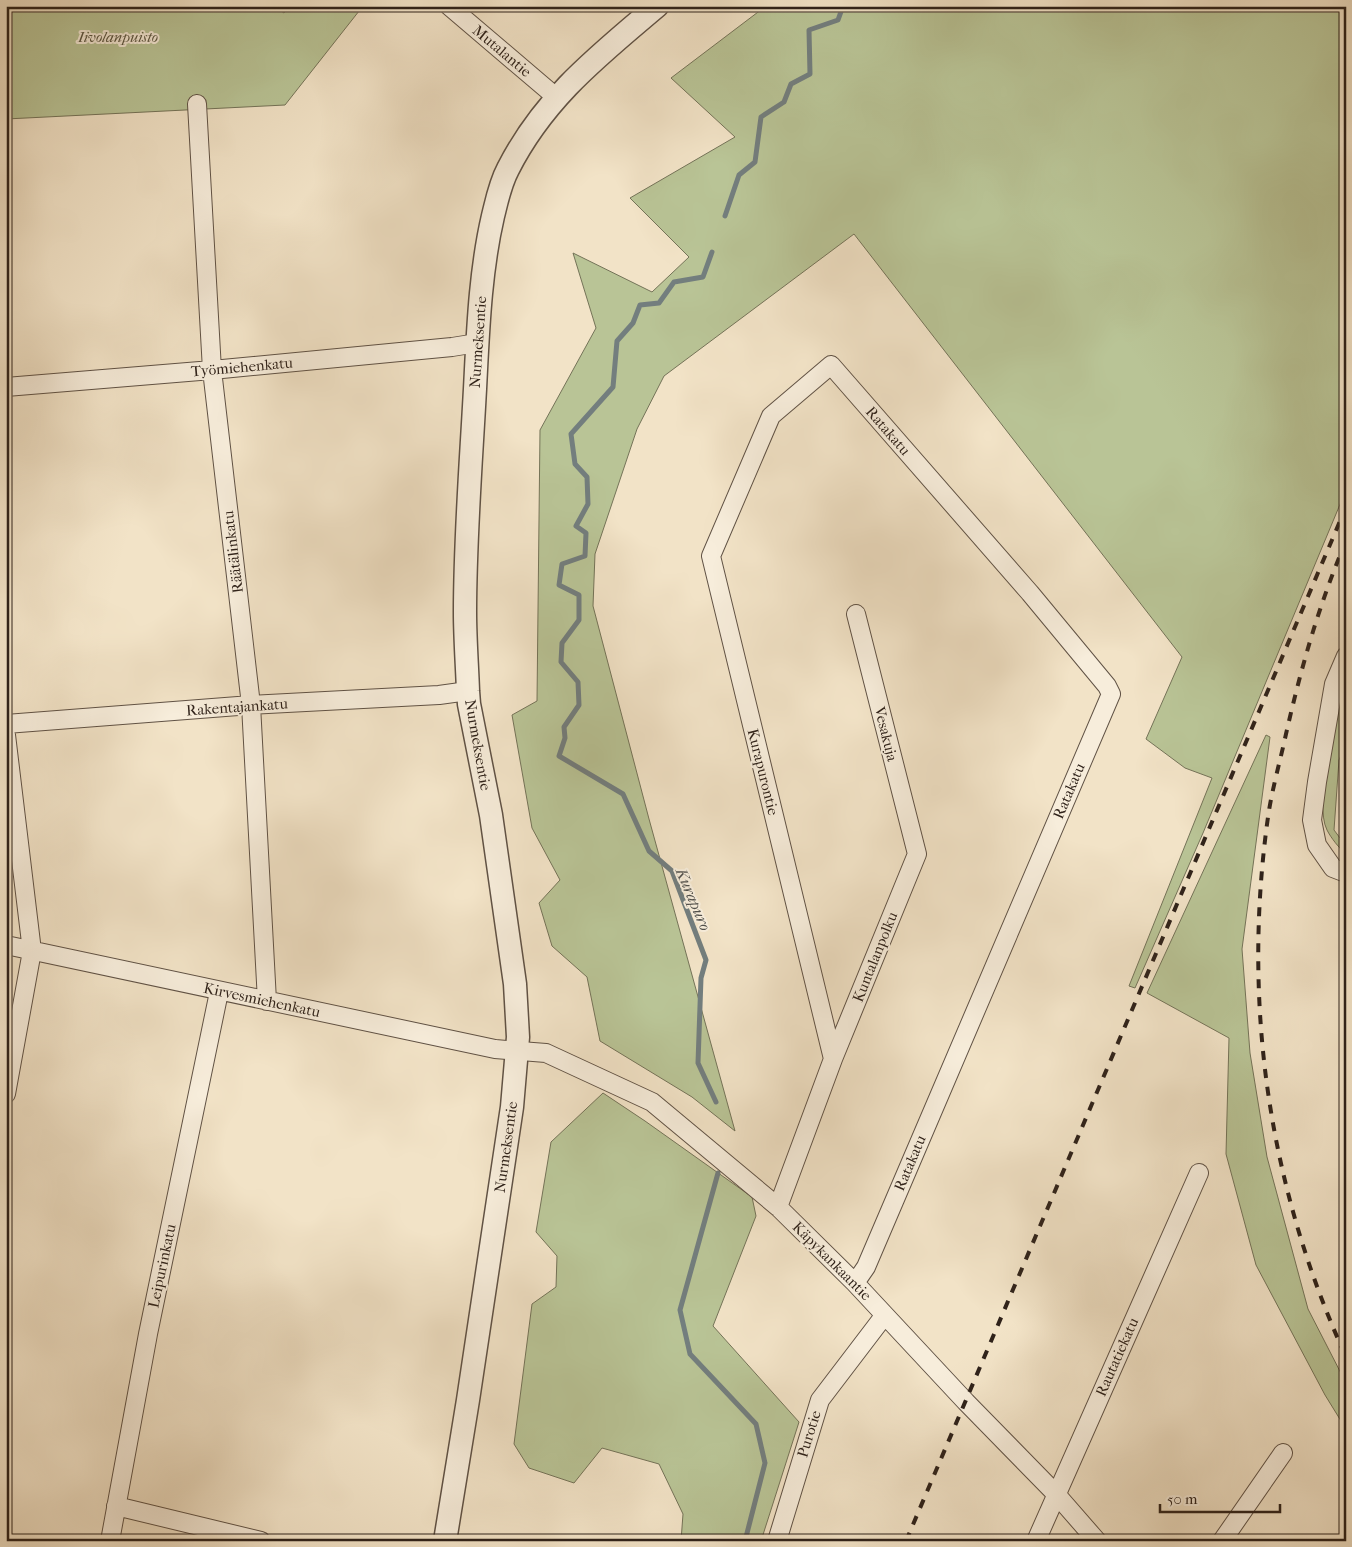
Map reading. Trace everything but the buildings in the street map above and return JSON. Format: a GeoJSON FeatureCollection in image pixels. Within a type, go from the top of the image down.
{"type":"FeatureCollection","features":[{"type":"Feature","properties":{"kind":"street","name":"Mutalantie"},"geometry":{"type":"LineString","coordinates":[[449,6],[556,97]]}},
{"type":"Feature","properties":{"kind":"street","name":"Nurmeksentie"},"geometry":{"type":"LineString","coordinates":[[445,1541],[501,1184],[512,1107],[517,1052],[515,984],[491,815],[468,691],[465,612],[476,343],[486,246],[499,193],[507,171],[540,117],[556,97],[596,58],[657,6]]}},
{"type":"Feature","properties":{"kind":"street","name":"Räätälinkatu"},"geometry":{"type":"LineString","coordinates":[[197,104],[212,370],[251,705],[267,1001]]}},
{"type":"Feature","properties":{"kind":"street","name":"Työmiehenkatu"},"geometry":{"type":"LineString","coordinates":[[6,387],[212,370],[452,347],[476,343]]}},
{"type":"Feature","properties":{"kind":"street","name":"Kurapurontie"},"geometry":{"type":"LineString","coordinates":[[831,365],[771,416],[711,556],[833,1059]]}},
{"type":"Feature","properties":{"kind":"street","name":"Ratakatu"},"geometry":{"type":"LineString","coordinates":[[831,365],[1030,593],[1107,686],[1111,694],[866,1267],[855,1283]]}},
{"type":"Feature","properties":{"kind":"street","name":"Vesakuja"},"geometry":{"type":"LineString","coordinates":[[856,614],[917,854]]}},
{"type":"Feature","properties":{"kind":"street"},"geometry":{"type":"LineString","coordinates":[[1346,656],[1334,684],[1312,820],[1317,845],[1333,868],[1346,873]]}},
{"type":"Feature","properties":{"kind":"street","name":"Rakentajankatu"},"geometry":{"type":"LineString","coordinates":[[6,724],[251,705],[439,695],[468,691]]}},
{"type":"Feature","properties":{"kind":"street"},"geometry":{"type":"LineString","coordinates":[[6,735],[32,951],[6,1094]]}},
{"type":"Feature","properties":{"kind":"street","name":"Kuntalanpolku"},"geometry":{"type":"LineString","coordinates":[[833,1059],[917,854]]}},
{"type":"Feature","properties":{"kind":"street","name":"Kirvesmiehenkatu"},"geometry":{"type":"LineString","coordinates":[[6,945],[219,992],[517,1052]]}},
{"type":"Feature","properties":{"kind":"street","name":"Leipurinkatu"},"geometry":{"type":"LineString","coordinates":[[110,1541],[148,1334],[219,992]]}},
{"type":"Feature","properties":{"kind":"street","name":"Käpykankaantie"},"geometry":{"type":"LineString","coordinates":[[517,1052],[546,1053],[652,1102],[778,1207],[855,1283],[884,1316],[1056,1494],[1098,1541]]}},
{"type":"Feature","properties":{"kind":"street"},"geometry":{"type":"LineString","coordinates":[[778,1207],[833,1059]]}},
{"type":"Feature","properties":{"kind":"street","name":"Rautatiekatu"},"geometry":{"type":"LineString","coordinates":[[1036,1541],[1199,1173]]}},
{"type":"Feature","properties":{"kind":"street","name":"Purotie"},"geometry":{"type":"LineString","coordinates":[[777,1541],[820,1400],[884,1316]]}},
{"type":"Feature","properties":{"kind":"street"},"geometry":{"type":"LineString","coordinates":[[1222,1541],[1283,1453]]}},
{"type":"Feature","properties":{"kind":"street"},"geometry":{"type":"LineString","coordinates":[[116,1506],[261,1541]]}},
{"type":"Feature","properties":{"kind":"green space","name":"Iivolanpuisto"},"geometry":{"type":"Polygon","coordinates":[[[6,6],[274,6],[284,13],[290,6],[363,6],[285,105],[6,119],[6,6]]]}},
{"type":"Feature","properties":{"kind":"green space"},"geometry":{"type":"Polygon","coordinates":[[[766,6],[1346,6],[1346,490],[1203,833],[1135,988],[1129,986],[1212,778],[1185,768],[1146,739],[1182,657],[854,234],[664,376],[637,429],[595,554],[593,606],[649,819],[735,1131],[692,1097],[600,1041],[587,977],[552,946],[539,903],[560,880],[532,828],[512,715],[537,701],[540,430],[596,328],[573,253],[652,292],[689,257],[630,198],[735,137],[671,78],[766,6]]]}},
{"type":"Feature","properties":{"kind":"green space"},"geometry":{"type":"Polygon","coordinates":[[[1346,681],[1346,743],[1339,760],[1334,830],[1340,838],[1346,841],[1346,854],[1335,843],[1327,830],[1323,817],[1323,800],[1328,757],[1346,681]]]}},
{"type":"Feature","properties":{"kind":"green space"},"geometry":{"type":"Polygon","coordinates":[[[1266,735],[1270,737],[1242,949],[1250,1053],[1267,1157],[1308,1309],[1346,1383],[1346,1429],[1325,1395],[1256,1265],[1226,1154],[1229,1038],[1147,993],[1266,735]]]}},
{"type":"Feature","properties":{"kind":"green space"},"geometry":{"type":"Polygon","coordinates":[[[603,1093],[752,1197],[756,1216],[713,1326],[799,1422],[761,1541],[681,1541],[683,1514],[659,1464],[602,1448],[574,1483],[529,1468],[514,1444],[532,1304],[556,1287],[557,1256],[536,1232],[551,1142],[603,1093]]]}},
{"type":"Feature","properties":{"kind":"waterway","name":"Kurapuro"},"geometry":{"type":"LineString","coordinates":[[725,216],[739,175],[755,162],[761,117],[784,102],[791,84],[810,74],[809,30],[838,20],[843,6]]}},
{"type":"Feature","properties":{"kind":"waterway","name":"Kurapuro"},"geometry":{"type":"LineString","coordinates":[[712,252],[703,277],[674,282],[659,303],[640,305],[633,323],[617,341],[613,387],[571,434],[575,464],[587,477],[588,504],[576,526],[586,533],[585,556],[562,564],[559,585],[579,595],[579,620],[562,643],[561,662],[578,682],[579,705],[564,727],[565,738],[559,756],[623,794],[649,851],[672,871],[706,960],[701,978],[698,1063],[716,1102]]}},
{"type":"Feature","properties":{"kind":"waterway"},"geometry":{"type":"LineString","coordinates":[[718,1173],[680,1310],[690,1354],[756,1424],[765,1463],[745,1541]]}},
{"type":"Feature","properties":{"kind":"railway"},"geometry":{"type":"LineString","coordinates":[[906,1541],[1346,507]]}},
{"type":"Feature","properties":{"kind":"railway"},"geometry":{"type":"LineString","coordinates":[[1346,541],[1327,588],[1304,661],[1272,796],[1261,886],[1258,955],[1261,1024],[1268,1092],[1280,1160],[1297,1226],[1319,1292],[1346,1357]]}}]}
